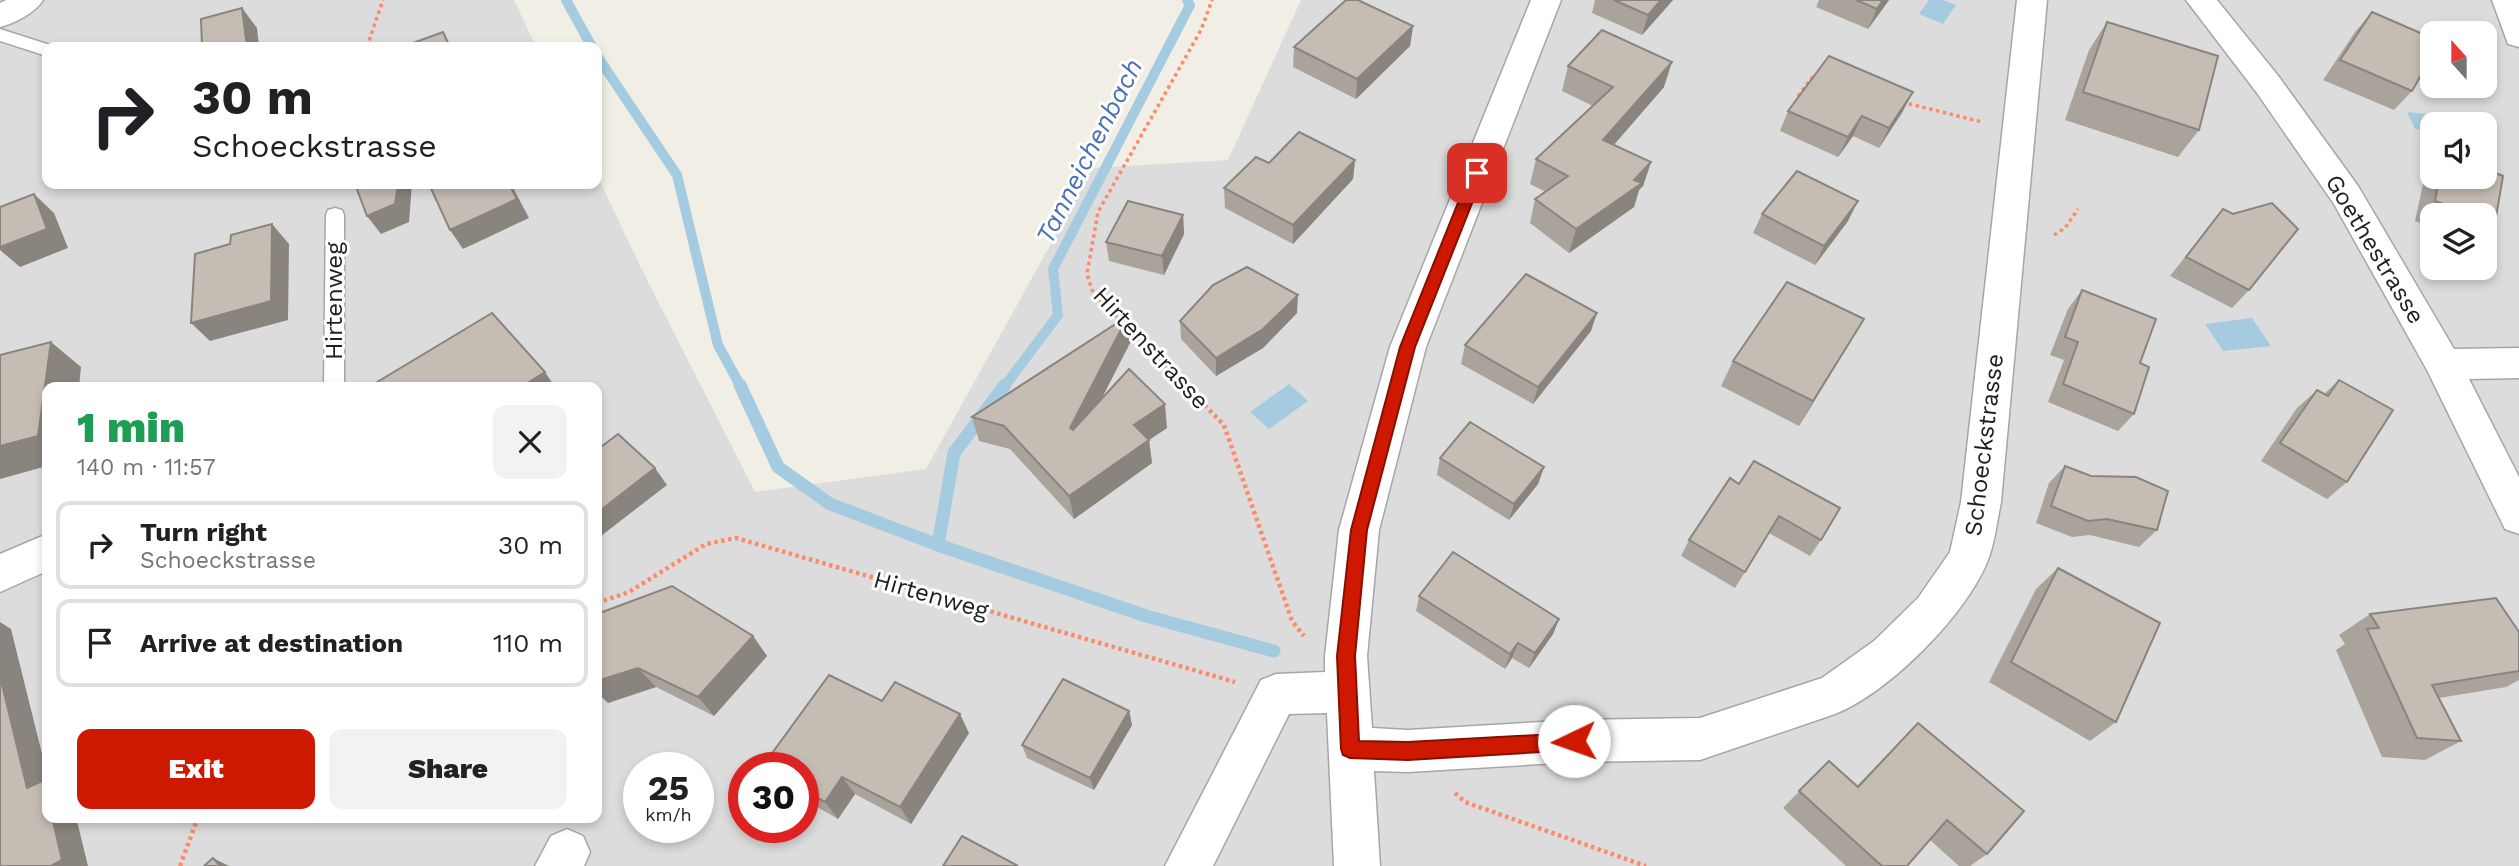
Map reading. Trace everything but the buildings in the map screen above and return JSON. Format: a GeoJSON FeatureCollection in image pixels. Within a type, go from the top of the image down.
{"type":"FeatureCollection","features":[{"type":"Feature","properties":{"kind":"street"},"geometry":{"type":"LineString","coordinates":[[0,17],[28,0]]}},
{"type":"Feature","properties":{"kind":"street"},"geometry":{"type":"LineString","coordinates":[[1356,866],[1346,656],[1359,530],[1408,347],[1546,0]]}},
{"type":"Feature","properties":{"kind":"street","name":"Schoeckstrasse"},"geometry":{"type":"LineString","coordinates":[[1350,749],[1408,751],[1574,741],[1700,738],[1835,694],[1889,655],[1933,611],[1969,558],[1981,502],[2032,0]]}},
{"type":"Feature","properties":{"kind":"street","name":"Goethestrasse"},"geometry":{"type":"LineString","coordinates":[[2201,0],[2268,85],[2346,195],[2443,364],[2519,517]]}},
{"type":"Feature","properties":{"kind":"street"},"geometry":{"type":"LineString","coordinates":[[2507,0],[2519,37]]}},
{"type":"Feature","properties":{"kind":"street"},"geometry":{"type":"LineString","coordinates":[[2443,364],[2519,363]]}},
{"type":"Feature","properties":{"kind":"street"},"geometry":{"type":"LineString","coordinates":[[0,574],[42,554]]}},
{"type":"Feature","properties":{"kind":"street"},"geometry":{"type":"LineString","coordinates":[[1188,866],[1276,694],[1348,692]]}},
{"type":"Feature","properties":{"kind":"lane"},"geometry":{"type":"LineString","coordinates":[[0,35],[42,48]]}},
{"type":"Feature","properties":{"kind":"lane","name":"Hirtenweg"},"geometry":{"type":"LineString","coordinates":[[334,382],[335,215]]}},
{"type":"Feature","properties":{"kind":"path"},"geometry":{"type":"LineString","coordinates":[[370,42],[383,0]]}},
{"type":"Feature","properties":{"kind":"path","name":"Hirtenstrasse"},"geometry":{"type":"LineString","coordinates":[[1212,0],[1201,30],[1098,212],[1087,274],[1093,293],[1224,425],[1292,621],[1306,639]]}},
{"type":"Feature","properties":{"kind":"path"},"geometry":{"type":"LineString","coordinates":[[1798,96],[1816,73]]}},
{"type":"Feature","properties":{"kind":"path"},"geometry":{"type":"LineString","coordinates":[[1890,98],[1975,121]]}},
{"type":"Feature","properties":{"kind":"path"},"geometry":{"type":"LineString","coordinates":[[2054,235],[2065,228],[2078,209]]}},
{"type":"Feature","properties":{"kind":"path","name":"Hirtenweg"},"geometry":{"type":"LineString","coordinates":[[602,601],[629,592],[706,544],[736,538],[1276,694]]}},
{"type":"Feature","properties":{"kind":"path"},"geometry":{"type":"LineString","coordinates":[[1451,790],[1465,802],[1646,866]]}},
{"type":"Feature","properties":{"kind":"path"},"geometry":{"type":"LineString","coordinates":[[180,866],[196,823]]}},
{"type":"Feature","properties":{"kind":"shaded area"},"geometry":{"type":"Polygon","coordinates":[[[0,0],[514,0],[534,42],[42,42],[42,189],[602,189],[602,186],[755,492],[926,469],[1093,168],[1228,160],[1301,0],[2519,0],[2519,866],[0,866],[0,0]]]}},
{"type":"Feature","properties":{"kind":"water"},"geometry":{"type":"Polygon","coordinates":[[[1929,0],[1943,0],[1956,5],[1943,24],[1919,14],[1929,0]]]}},
{"type":"Feature","properties":{"kind":"water"},"geometry":{"type":"Polygon","coordinates":[[[2407,112],[2420,113],[2420,130],[2415,129],[2407,112]]]}},
{"type":"Feature","properties":{"kind":"water"},"geometry":{"type":"Polygon","coordinates":[[[2252,318],[2271,346],[2223,351],[2205,324],[2252,318]]]}},
{"type":"Feature","properties":{"kind":"water"},"geometry":{"type":"Polygon","coordinates":[[[1289,384],[1308,401],[1269,429],[1250,412],[1289,384]]]}},
{"type":"Feature","properties":{"kind":"waterway","name":"Tanneichenbach"},"geometry":{"type":"LineString","coordinates":[[566,0],[589,42]]}},
{"type":"Feature","properties":{"kind":"waterway","name":"Tanneichenbach"},"geometry":{"type":"LineString","coordinates":[[1004,387],[1058,315],[1053,269],[1190,5],[1187,0]]}},
{"type":"Feature","properties":{"kind":"waterway","name":"Tanneichenbach"},"geometry":{"type":"LineString","coordinates":[[602,63],[677,175],[718,345],[741,386]]}},
{"type":"Feature","properties":{"kind":"waterway","name":"Tanneichenbach"},"geometry":{"type":"LineString","coordinates":[[938,545],[954,453],[1005,385]]}},
{"type":"Feature","properties":{"kind":"waterway","name":"Tanneichenbach"},"geometry":{"type":"LineString","coordinates":[[741,386],[778,467],[830,504],[938,545]]}},
{"type":"Feature","properties":{"kind":"waterway","name":"Tanneichenbach"},"geometry":{"type":"LineString","coordinates":[[938,545],[1146,616],[1274,651]]}},
{"type":"Feature","properties":{"kind":"route"},"geometry":{"type":"LineString","coordinates":[[1477,173],[1408,347],[1359,530],[1346,656],[1350,749],[1408,751],[1574,741]]}}]}
